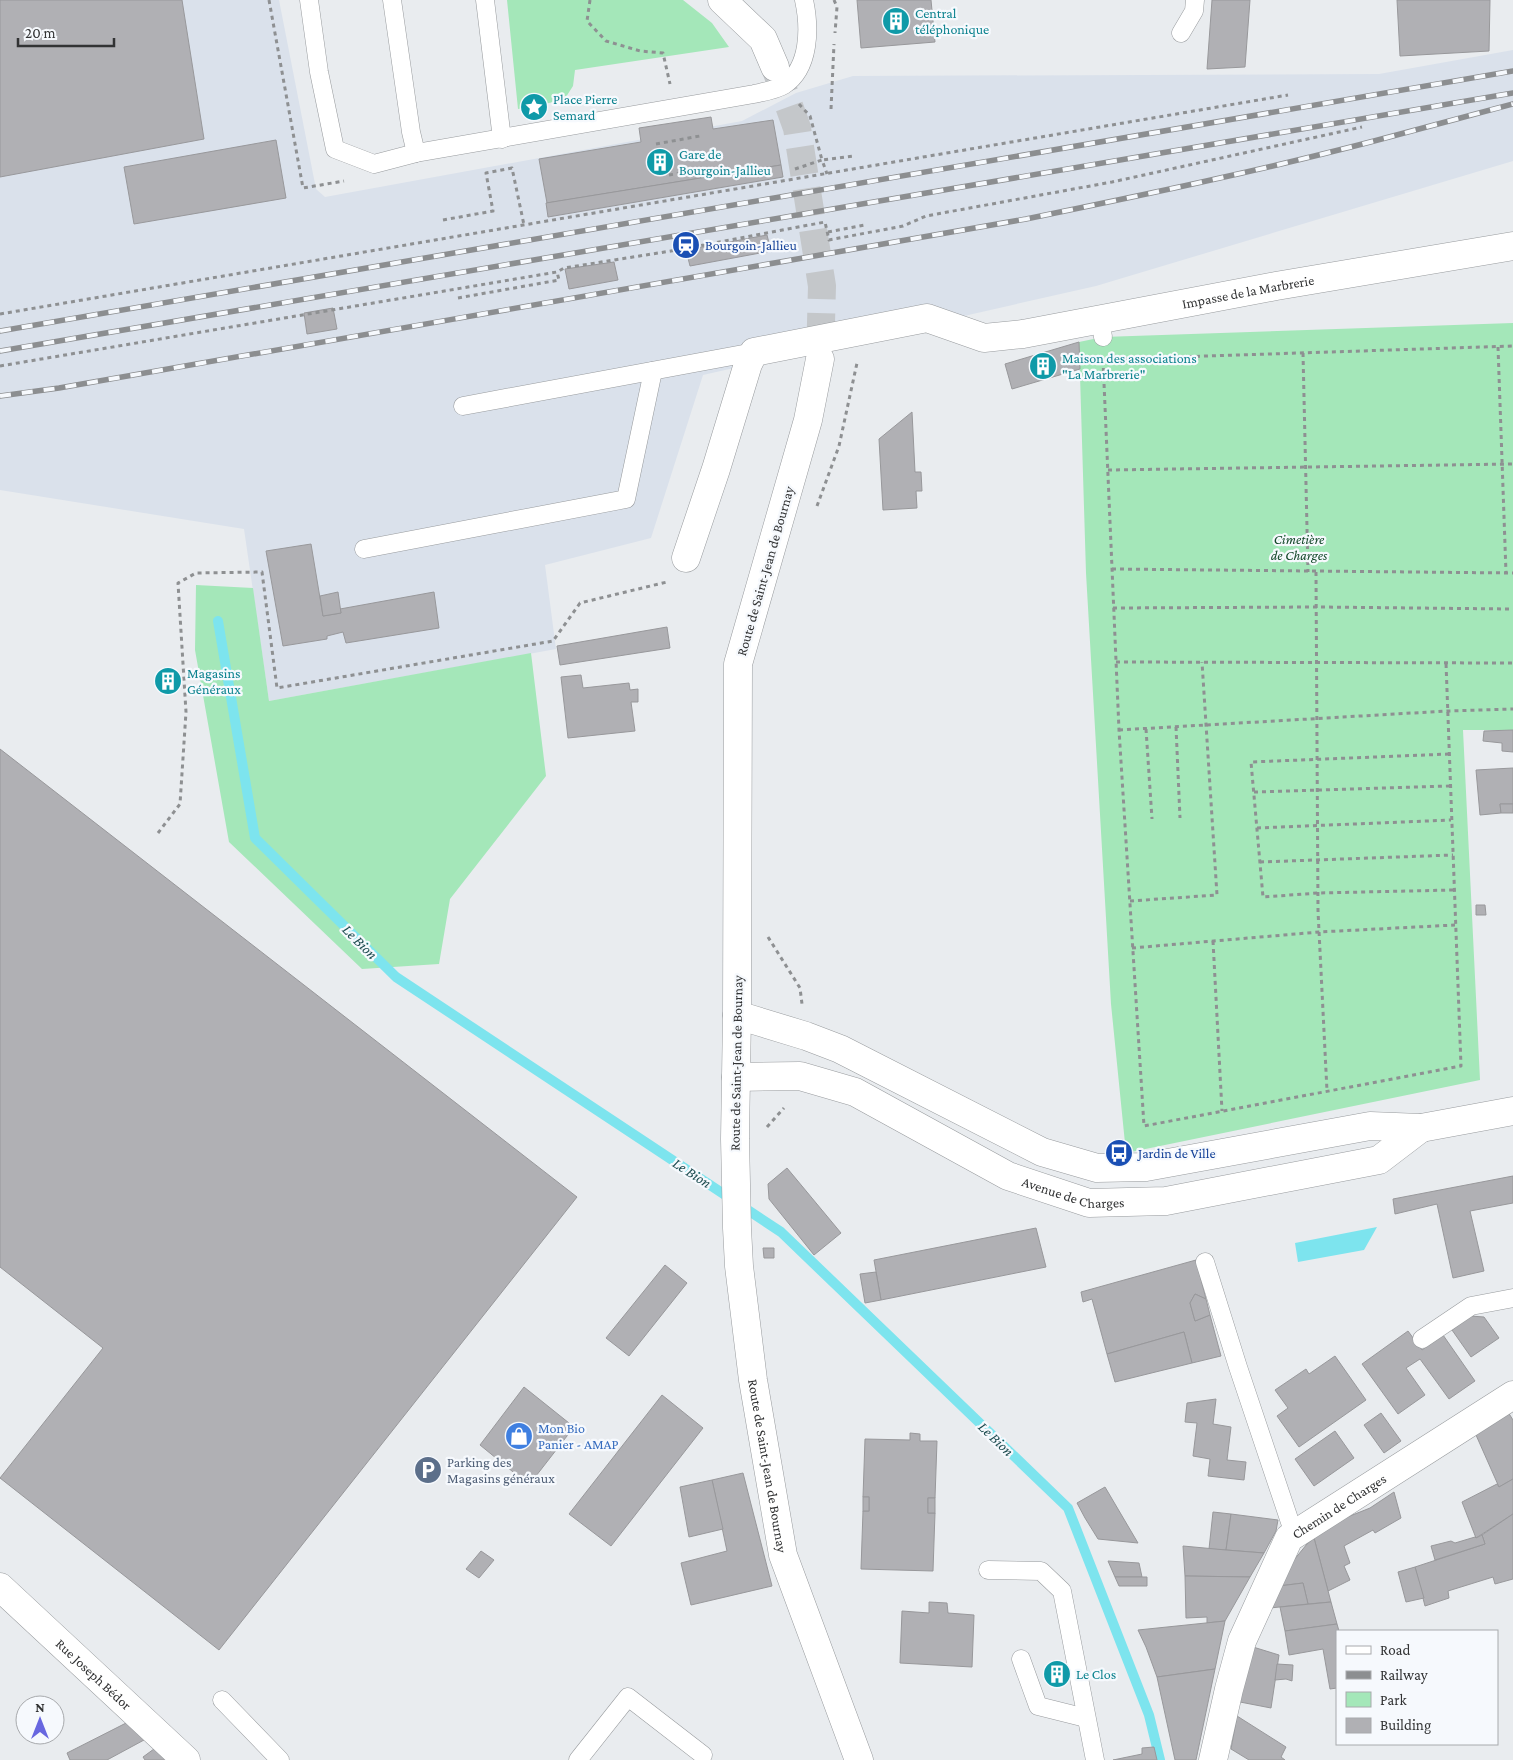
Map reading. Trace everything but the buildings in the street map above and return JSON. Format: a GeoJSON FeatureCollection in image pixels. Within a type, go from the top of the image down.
{"type":"FeatureCollection","features":[{"type":"Feature","properties":{"kind":"street"},"geometry":{"type":"LineString","coordinates":[[722,0],[763,39],[779,76]]}},
{"type":"Feature","properties":{"kind":"street","name":"Impasse de la Marbrerie"},"geometry":{"type":"LineString","coordinates":[[754,352],[927,318],[984,338],[1102,328],[1276,286],[1513,247]]}},
{"type":"Feature","properties":{"kind":"street"},"geometry":{"type":"LineString","coordinates":[[686,558],[748,364],[754,352]]}},
{"type":"Feature","properties":{"kind":"street","name":"Route de Saint-Jean de Bournay"},"geometry":{"type":"LineString","coordinates":[[820,359],[808,420],[738,664],[735,1139],[737,1228],[739,1266],[753,1380],[783,1556],[860,1760]]}},
{"type":"Feature","properties":{"kind":"street","name":"Avenue de Charges"},"geometry":{"type":"LineString","coordinates":[[737,1015],[806,1036],[840,1049],[1042,1152],[1097,1168],[1146,1167],[1370,1126],[1421,1128],[1513,1111]]}},
{"type":"Feature","properties":{"kind":"street","name":"Avenue de Charges"},"geometry":{"type":"LineString","coordinates":[[736,1077],[800,1076],[855,1092],[1008,1176],[1089,1203],[1166,1201],[1379,1160],[1421,1128]]}},
{"type":"Feature","properties":{"kind":"street","name":"Chemin de Charges"},"geometry":{"type":"LineString","coordinates":[[1212,1760],[1242,1641],[1288,1538],[1513,1395]]}},
{"type":"Feature","properties":{"kind":"street","name":"Rue Joseph Bédor"},"geometry":{"type":"LineString","coordinates":[[0,1586],[186,1760]]}},
{"type":"Feature","properties":{"kind":"lane"},"geometry":{"type":"LineString","coordinates":[[308,0],[319,72],[335,149],[374,164],[416,153],[754,94],[779,76],[800,69],[806,47],[808,19],[804,0]]}},
{"type":"Feature","properties":{"kind":"lane"},"geometry":{"type":"LineString","coordinates":[[392,0],[411,132],[416,153]]}},
{"type":"Feature","properties":{"kind":"lane"},"geometry":{"type":"LineString","coordinates":[[485,0],[502,138]]}},
{"type":"Feature","properties":{"kind":"lane"},"geometry":{"type":"LineString","coordinates":[[1181,32],[1194,11],[1195,0]]}},
{"type":"Feature","properties":{"kind":"lane"},"geometry":{"type":"LineString","coordinates":[[463,406],[754,352]]}},
{"type":"Feature","properties":{"kind":"lane"},"geometry":{"type":"LineString","coordinates":[[364,549],[626,499],[653,371]]}},
{"type":"Feature","properties":{"kind":"lane"},"geometry":{"type":"LineString","coordinates":[[1206,1262],[1238,1367],[1294,1534]]}},
{"type":"Feature","properties":{"kind":"lane"},"geometry":{"type":"LineString","coordinates":[[1422,1339],[1471,1306],[1513,1298]]}},
{"type":"Feature","properties":{"kind":"lane"},"geometry":{"type":"LineString","coordinates":[[988,1570],[1041,1572],[1062,1591],[1095,1760]]}},
{"type":"Feature","properties":{"kind":"lane"},"geometry":{"type":"LineString","coordinates":[[1022,1659],[1038,1706],[1086,1718]]}},
{"type":"Feature","properties":{"kind":"lane"},"geometry":{"type":"LineString","coordinates":[[578,1760],[628,1697],[703,1755]]}},
{"type":"Feature","properties":{"kind":"lane"},"geometry":{"type":"LineString","coordinates":[[222,1700],[280,1760]]}},
{"type":"Feature","properties":{"kind":"path"},"geometry":{"type":"LineString","coordinates":[[590,0],[587,21],[606,41],[640,51],[663,53],[675,108]]}},
{"type":"Feature","properties":{"kind":"path"},"geometry":{"type":"LineString","coordinates":[[831,109],[837,7],[834,0]]}},
{"type":"Feature","properties":{"kind":"path"},"geometry":{"type":"LineString","coordinates":[[779,76],[810,116],[827,174]]}},
{"type":"Feature","properties":{"kind":"path"},"geometry":{"type":"LineString","coordinates":[[0,314],[1288,95]]}},
{"type":"Feature","properties":{"kind":"path"},"geometry":{"type":"LineString","coordinates":[[826,222],[829,240],[903,226],[926,216],[1112,182],[1362,127]]}},
{"type":"Feature","properties":{"kind":"path"},"geometry":{"type":"LineString","coordinates":[[656,144],[700,136]]}},
{"type":"Feature","properties":{"kind":"path"},"geometry":{"type":"LineString","coordinates":[[795,169],[822,160],[854,156]]}},
{"type":"Feature","properties":{"kind":"path"},"geometry":{"type":"LineString","coordinates":[[443,220],[493,211],[486,173],[512,168],[524,225]]}},
{"type":"Feature","properties":{"kind":"path"},"geometry":{"type":"LineString","coordinates":[[670,175],[682,173]]}},
{"type":"Feature","properties":{"kind":"path"},"geometry":{"type":"LineString","coordinates":[[826,222],[828,233],[866,225]]}},
{"type":"Feature","properties":{"kind":"path"},"geometry":{"type":"LineString","coordinates":[[0,366],[557,272],[564,268],[677,250],[826,222]]}},
{"type":"Feature","properties":{"kind":"path"},"geometry":{"type":"LineString","coordinates":[[458,298],[559,280],[557,272]]}},
{"type":"Feature","properties":{"kind":"path"},"geometry":{"type":"LineString","coordinates":[[1113,359],[1513,346]]}},
{"type":"Feature","properties":{"kind":"path"},"geometry":{"type":"LineString","coordinates":[[1498,347],[1506,573]]}},
{"type":"Feature","properties":{"kind":"path"},"geometry":{"type":"LineString","coordinates":[[1303,353],[1308,572]]}},
{"type":"Feature","properties":{"kind":"path"},"geometry":{"type":"LineString","coordinates":[[816,509],[839,446],[858,356]]}},
{"type":"Feature","properties":{"kind":"path"},"geometry":{"type":"LineString","coordinates":[[1103,360],[1119,730],[1144,1126],[1461,1066],[1446,663]]}},
{"type":"Feature","properties":{"kind":"path"},"geometry":{"type":"LineString","coordinates":[[1108,470],[1513,464]]}},
{"type":"Feature","properties":{"kind":"path"},"geometry":{"type":"LineString","coordinates":[[158,833],[180,804],[186,712],[178,583],[196,573],[262,572],[278,688],[553,641],[580,603],[666,582],[686,558]]}},
{"type":"Feature","properties":{"kind":"path"},"geometry":{"type":"LineString","coordinates":[[1112,570],[1513,573]]}},
{"type":"Feature","properties":{"kind":"path"},"geometry":{"type":"LineString","coordinates":[[1316,572],[1318,893],[1327,1092]]}},
{"type":"Feature","properties":{"kind":"path"},"geometry":{"type":"LineString","coordinates":[[1114,608],[1317,607],[1513,609]]}},
{"type":"Feature","properties":{"kind":"path"},"geometry":{"type":"LineString","coordinates":[[1116,662],[1513,663]]}},
{"type":"Feature","properties":{"kind":"path"},"geometry":{"type":"LineString","coordinates":[[1130,901],[1217,895],[1202,662]]}},
{"type":"Feature","properties":{"kind":"path"},"geometry":{"type":"LineString","coordinates":[[1119,730],[1513,708]]}},
{"type":"Feature","properties":{"kind":"path"},"geometry":{"type":"LineString","coordinates":[[1176,727],[1180,818]]}},
{"type":"Feature","properties":{"kind":"path"},"geometry":{"type":"LineString","coordinates":[[1146,729],[1152,819]]}},
{"type":"Feature","properties":{"kind":"path"},"geometry":{"type":"LineString","coordinates":[[1449,754],[1252,762],[1263,897],[1318,893],[1454,890]]}},
{"type":"Feature","properties":{"kind":"path"},"geometry":{"type":"LineString","coordinates":[[1254,792],[1450,786]]}},
{"type":"Feature","properties":{"kind":"path"},"geometry":{"type":"LineString","coordinates":[[1257,828],[1451,820]]}},
{"type":"Feature","properties":{"kind":"path"},"geometry":{"type":"LineString","coordinates":[[1260,862],[1453,855]]}},
{"type":"Feature","properties":{"kind":"path"},"geometry":{"type":"LineString","coordinates":[[1132,948],[1319,932],[1455,925]]}},
{"type":"Feature","properties":{"kind":"path"},"geometry":{"type":"LineString","coordinates":[[768,936],[800,988],[806,1036]]}},
{"type":"Feature","properties":{"kind":"path"},"geometry":{"type":"LineString","coordinates":[[1213,941],[1222,1111]]}},
{"type":"Feature","properties":{"kind":"path"},"geometry":{"type":"LineString","coordinates":[[763,1131],[792,1099],[800,1076]]}},
{"type":"Feature","properties":{"kind":"shaded area"},"geometry":{"type":"Polygon","coordinates":[[[0,0],[279,0],[316,189],[325,197],[742,121],[796,93],[853,76],[1379,74],[1513,50],[1513,161],[1096,286],[703,375],[651,538],[545,565],[556,649],[269,701],[244,529],[0,490],[0,0]]]}},
{"type":"Feature","properties":{"kind":"green space"},"geometry":{"type":"Polygon","coordinates":[[[507,0],[683,0],[712,23],[729,47],[575,70],[573,86],[564,100],[518,109],[507,0]]]}},
{"type":"Feature","properties":{"kind":"green space","name":"Cimetière de Charges"},"geometry":{"type":"Polygon","coordinates":[[[1513,323],[1513,730],[1463,730],[1480,1080],[1126,1153],[1111,1004],[1086,573],[1079,342],[1103,337],[1513,323]]]}},
{"type":"Feature","properties":{"kind":"green space"},"geometry":{"type":"Polygon","coordinates":[[[196,585],[253,588],[269,701],[531,653],[546,776],[450,899],[439,964],[362,969],[229,842],[195,650],[196,585]]]}},
{"type":"Feature","properties":{"kind":"water"},"geometry":{"type":"Polygon","coordinates":[[[1377,1227],[1364,1250],[1298,1262],[1295,1243],[1377,1227]]]}},
{"type":"Feature","properties":{"kind":"waterway","name":"Le Bion"},"geometry":{"type":"LineString","coordinates":[[218,621],[255,838],[396,977],[781,1232],[1068,1508],[1149,1715],[1160,1760]]}},
{"type":"Feature","properties":{"kind":"tunnel"},"geometry":{"type":"LineString","coordinates":[[775,67],[797,128],[822,286],[820,359]]}},
{"type":"Feature","properties":{"kind":"railway"},"geometry":{"type":"LineString","coordinates":[[0,331],[1513,71]]}},
{"type":"Feature","properties":{"kind":"railway"},"geometry":{"type":"LineString","coordinates":[[0,351],[1513,93]]}},
{"type":"Feature","properties":{"kind":"railway"},"geometry":{"type":"LineString","coordinates":[[0,396],[59,388],[1026,219],[1288,162],[1513,104]]}},
{"type":"Feature","properties":{"kind":"place","name":"Central téléphonique"},"geometry":{"type":"Point","coordinates":[896,21]}},
{"type":"Feature","properties":{"kind":"place","name":"Place Pierre Semard"},"geometry":{"type":"Point","coordinates":[534,107]}},
{"type":"Feature","properties":{"kind":"place","name":"Gare de Bourgoin-Jallieu"},"geometry":{"type":"Point","coordinates":[660,162]}},
{"type":"Feature","properties":{"kind":"place","name":"Bourgoin-Jallieu"},"geometry":{"type":"Point","coordinates":[686,245]}},
{"type":"Feature","properties":{"kind":"place","name":"Maison des associations \"La Marbrerie\""},"geometry":{"type":"Point","coordinates":[1043,366]}},
{"type":"Feature","properties":{"kind":"place","name":"Magasins Généraux"},"geometry":{"type":"Point","coordinates":[168,681]}},
{"type":"Feature","properties":{"kind":"place","name":"Jardin de Ville"},"geometry":{"type":"Point","coordinates":[1119,1153]}},
{"type":"Feature","properties":{"kind":"place","name":"Mon Bio Panier - AMAP"},"geometry":{"type":"Point","coordinates":[519,1436]}},
{"type":"Feature","properties":{"kind":"place","name":"Parking des Magasins généraux"},"geometry":{"type":"Point","coordinates":[428,1470]}},
{"type":"Feature","properties":{"kind":"place","name":"Le Clos"},"geometry":{"type":"Point","coordinates":[1057,1674]}}]}
